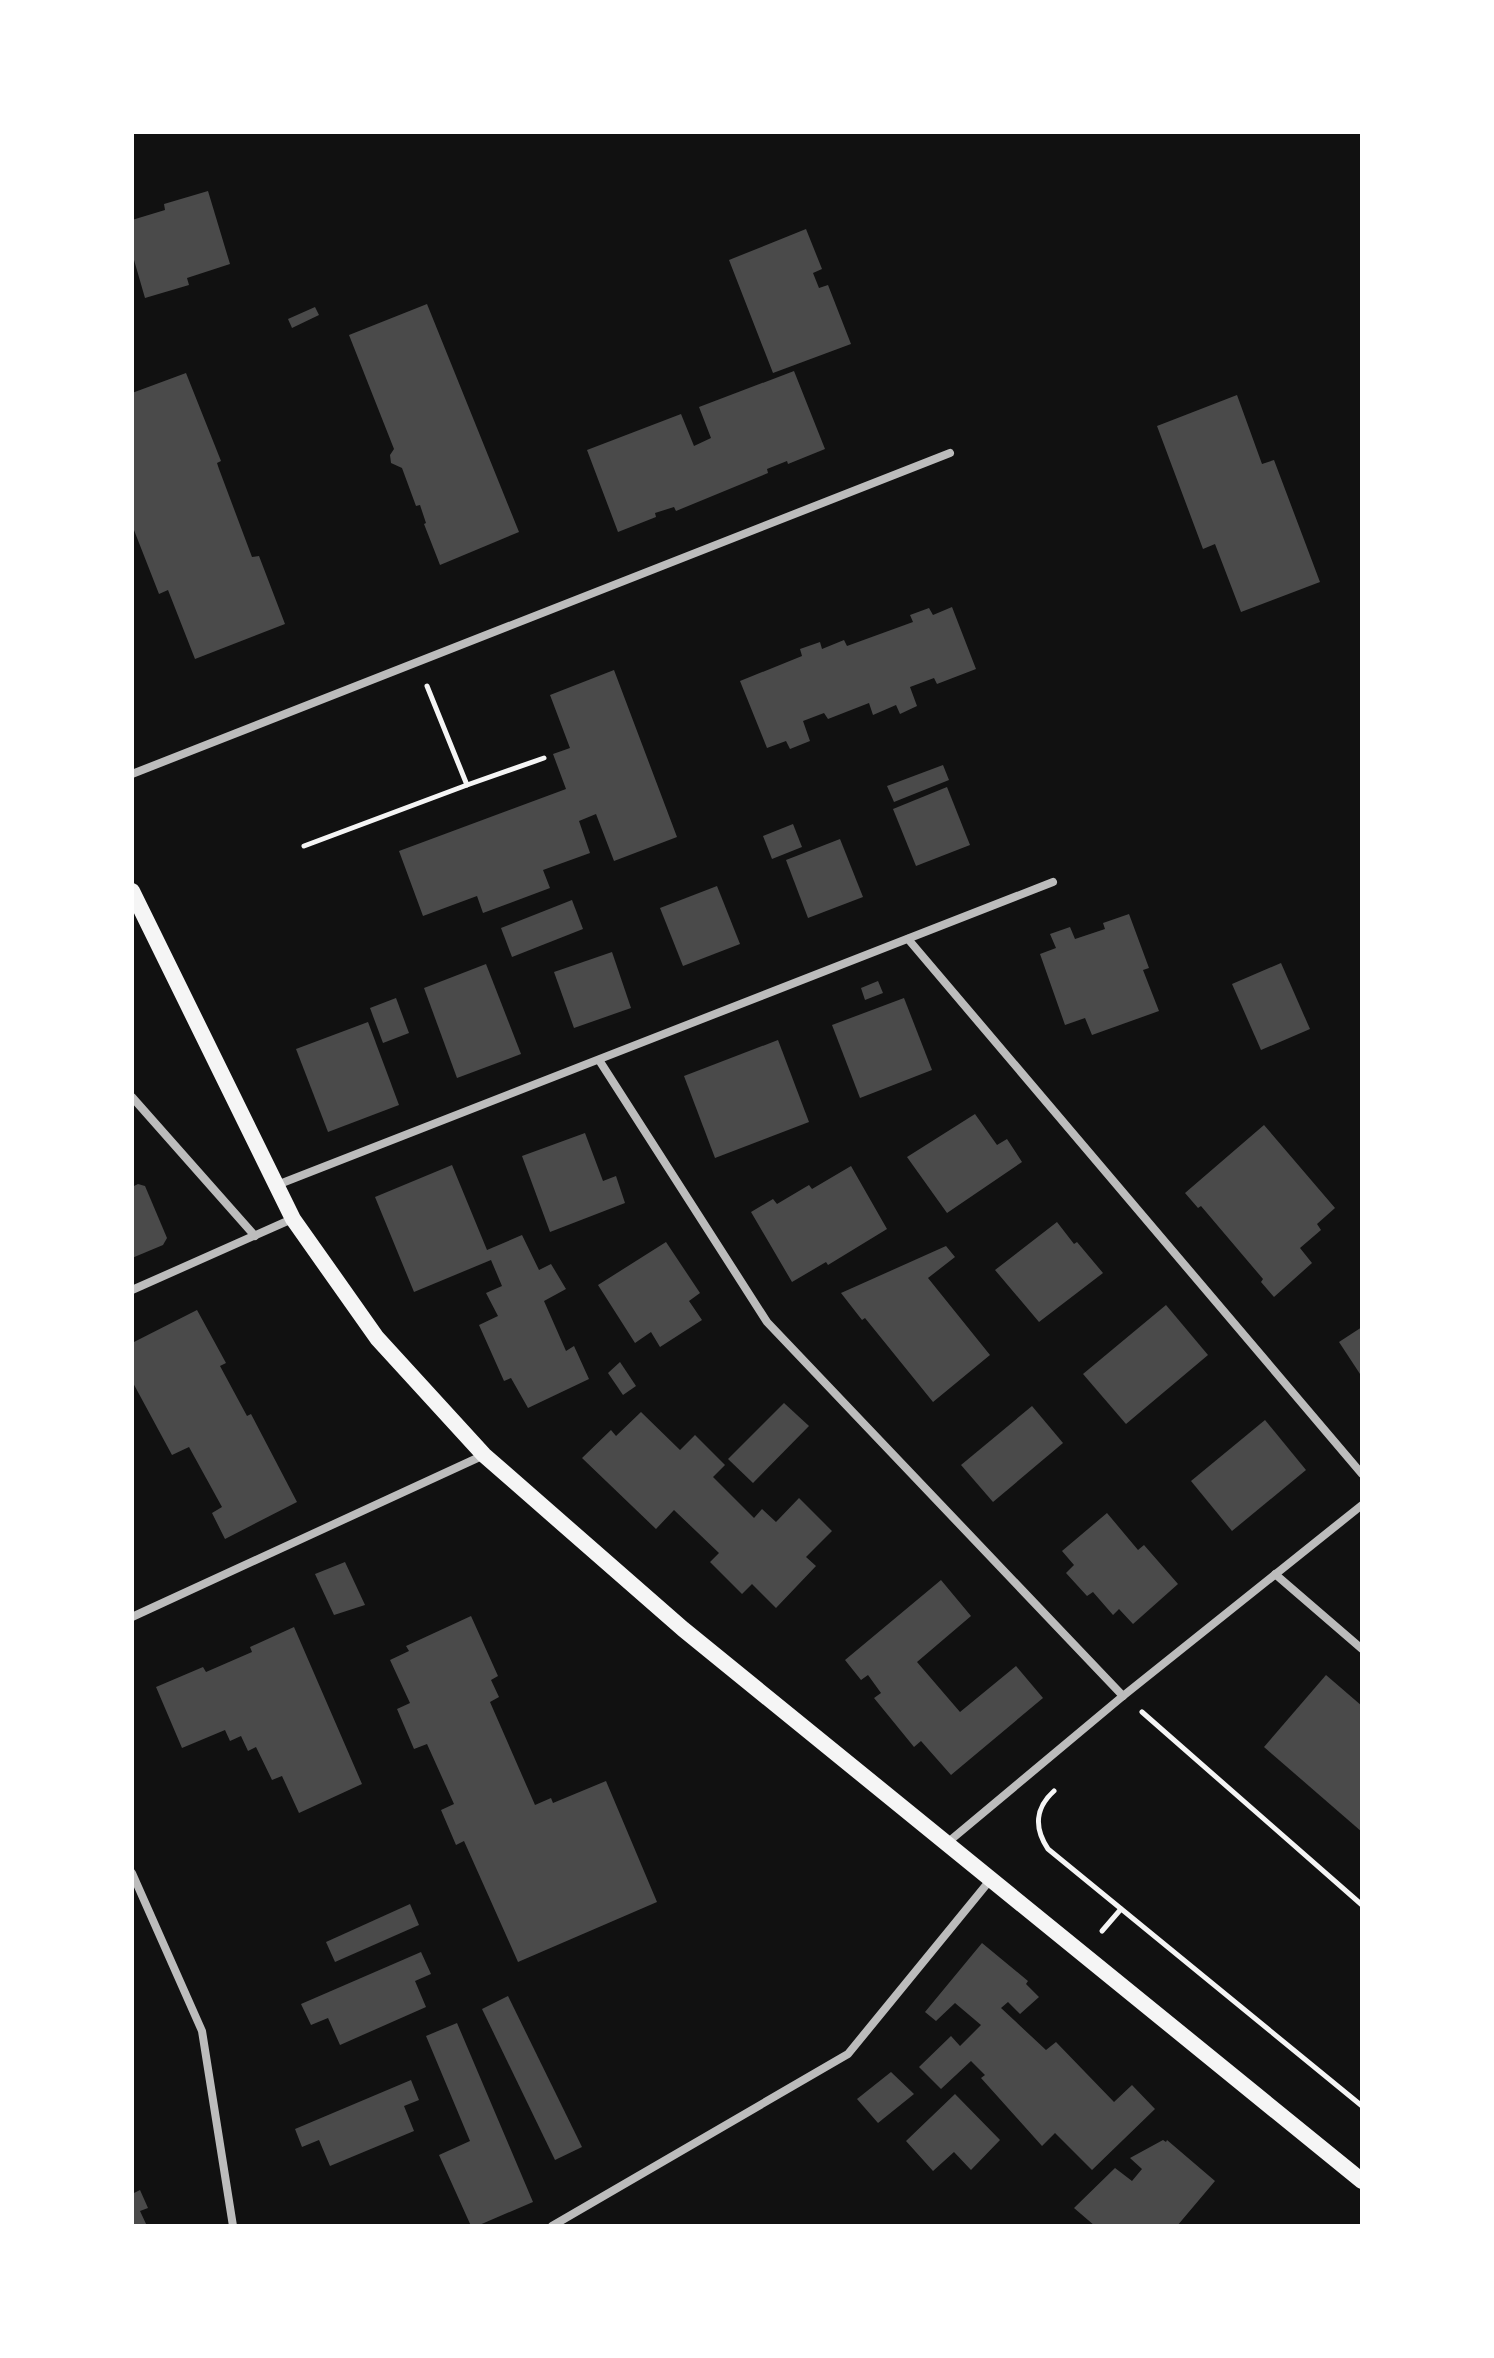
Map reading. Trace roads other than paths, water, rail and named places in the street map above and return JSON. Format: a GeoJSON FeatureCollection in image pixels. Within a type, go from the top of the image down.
{"type":"FeatureCollection","features":[{"type":"Feature","properties":{"kind":"main road"},"geometry":{"type":"LineString","coordinates":[[132,891],[293,1219],[377,1338],[484,1455],[683,1629],[1362,2181]]}},
{"type":"Feature","properties":{"kind":"street"},"geometry":{"type":"LineString","coordinates":[[132,774],[950,453]]}},
{"type":"Feature","properties":{"kind":"street"},"geometry":{"type":"LineString","coordinates":[[276,1185],[1053,882]]}},
{"type":"Feature","properties":{"kind":"street"},"geometry":{"type":"LineString","coordinates":[[908,939],[1362,1474]]}},
{"type":"Feature","properties":{"kind":"street"},"geometry":{"type":"LineString","coordinates":[[599,1060],[767,1322],[1123,1696]]}},
{"type":"Feature","properties":{"kind":"street"},"geometry":{"type":"LineString","coordinates":[[132,1097],[255,1236]]}},
{"type":"Feature","properties":{"kind":"street"},"geometry":{"type":"LineString","coordinates":[[132,1290],[293,1219]]}},
{"type":"Feature","properties":{"kind":"street"},"geometry":{"type":"LineString","coordinates":[[132,1617],[484,1455]]}},
{"type":"Feature","properties":{"kind":"street"},"geometry":{"type":"LineString","coordinates":[[947,1843],[1123,1696],[1362,1505]]}},
{"type":"Feature","properties":{"kind":"street"},"geometry":{"type":"LineString","coordinates":[[1275,1574],[1362,1649]]}},
{"type":"Feature","properties":{"kind":"street"},"geometry":{"type":"LineString","coordinates":[[132,1873],[202,2031],[233,2226]]}},
{"type":"Feature","properties":{"kind":"street"},"geometry":{"type":"LineString","coordinates":[[552,2226],[848,2054],[991,1879]]}}]}
